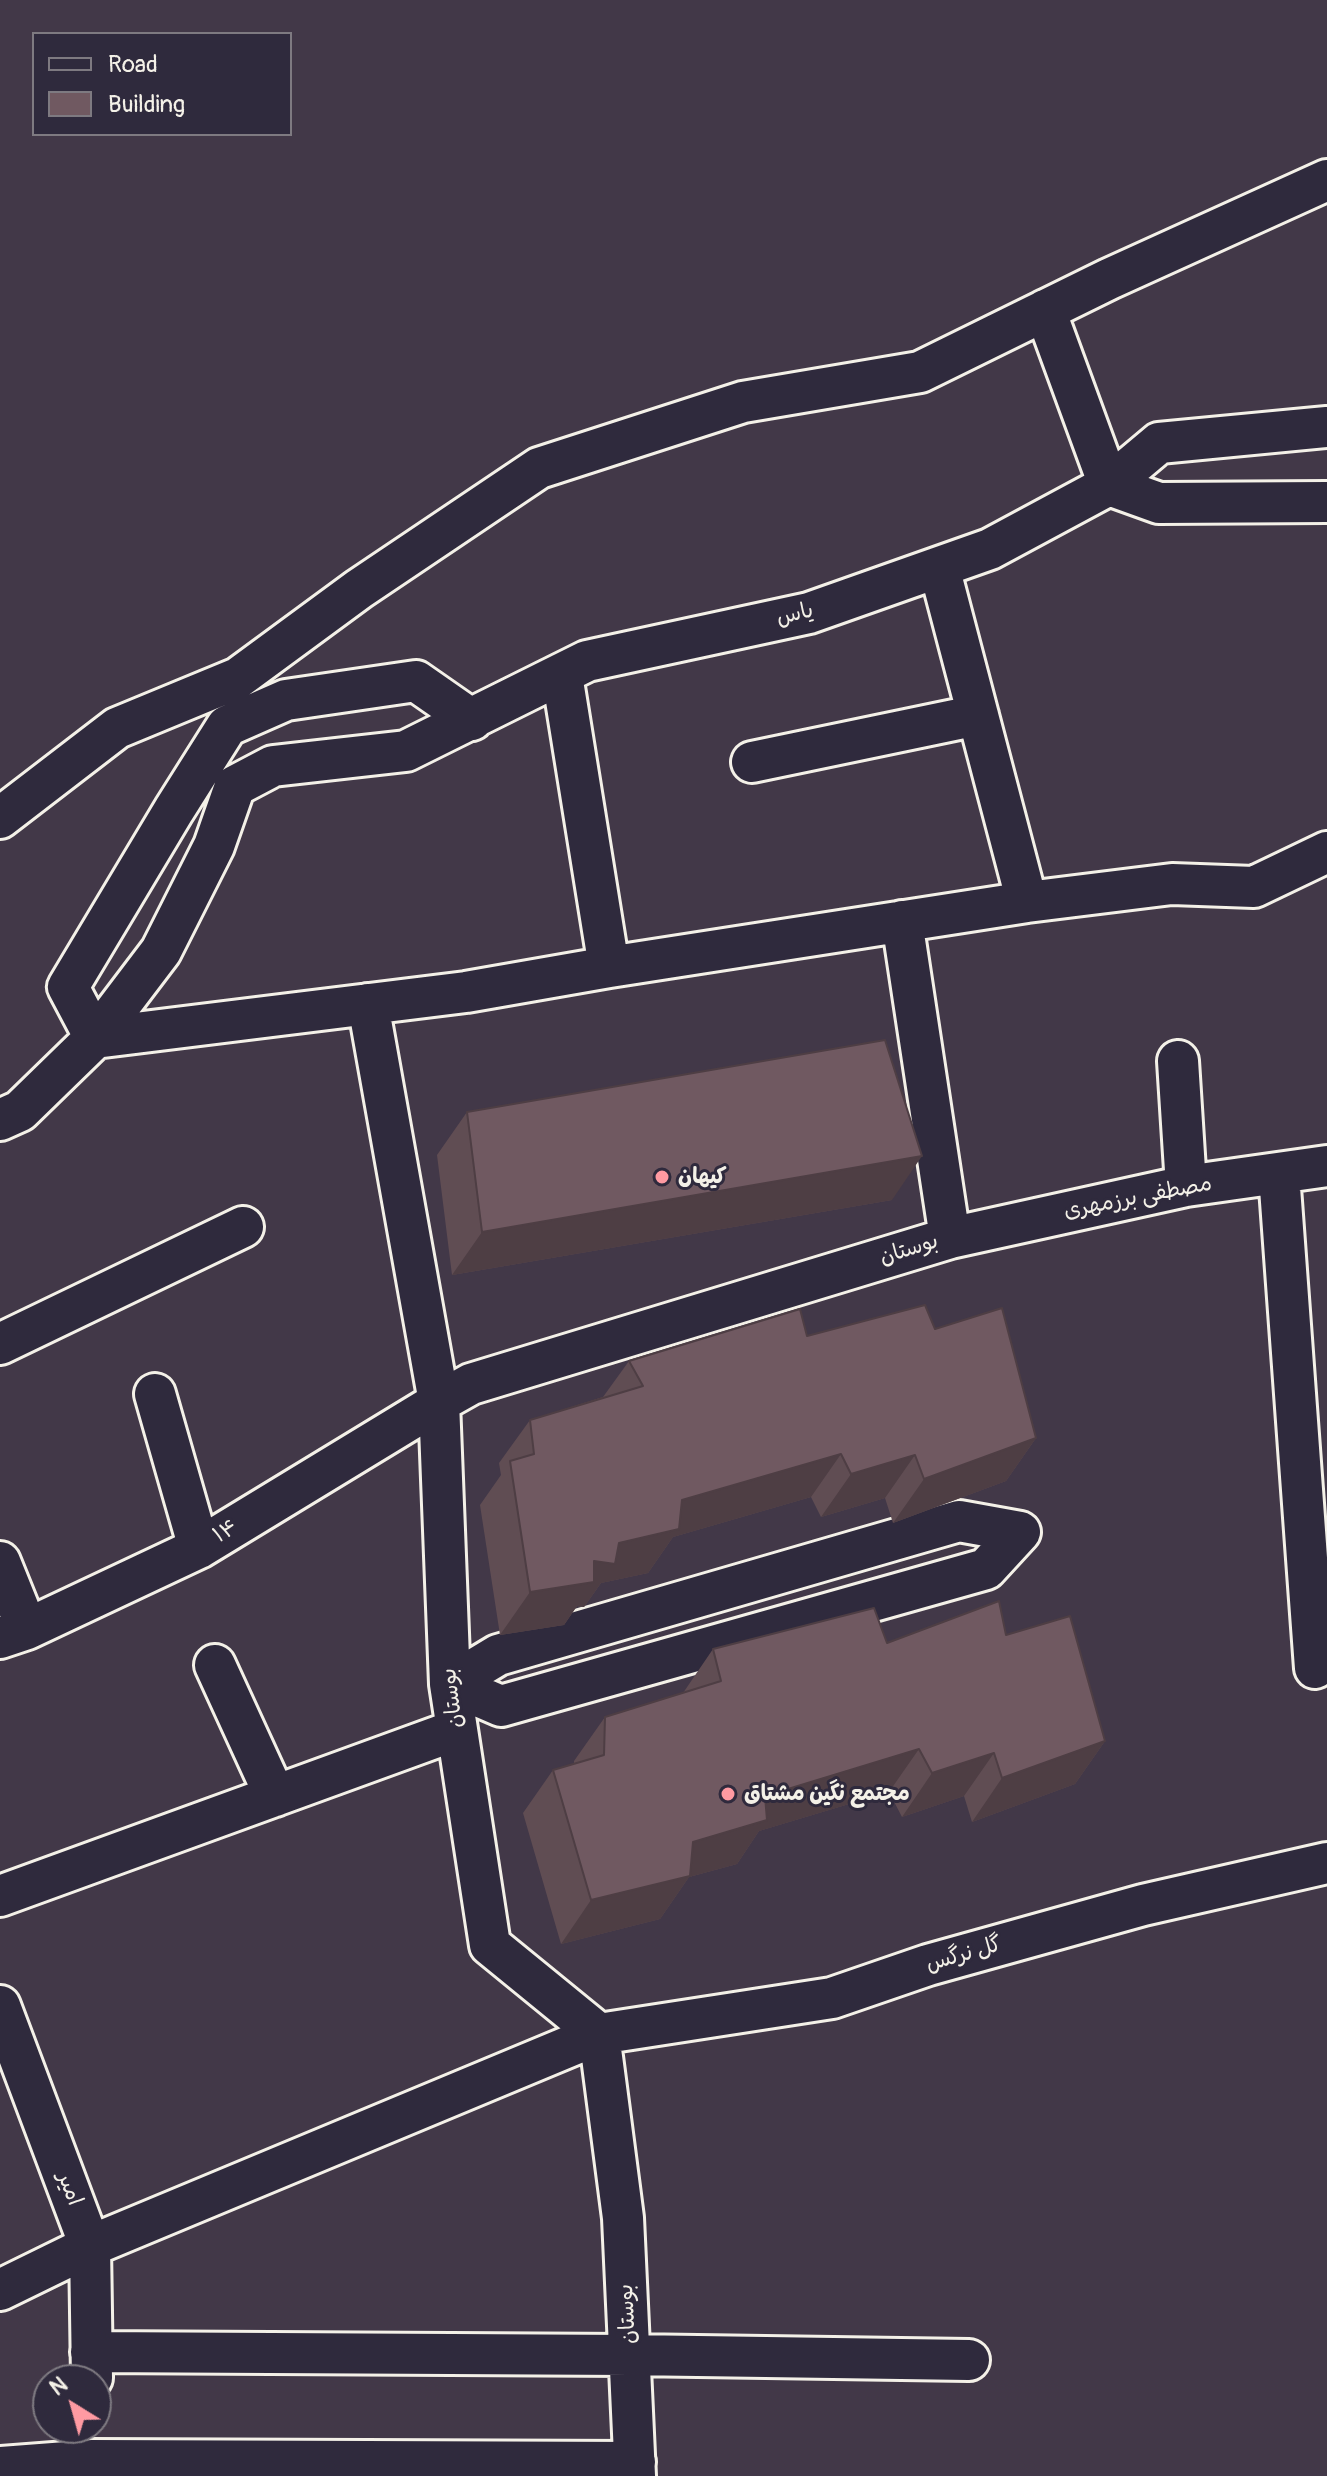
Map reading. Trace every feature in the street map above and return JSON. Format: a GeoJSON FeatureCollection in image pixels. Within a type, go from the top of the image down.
{"type":"FeatureCollection","features":[{"type":"Feature","properties":{"kind":"street"},"geometry":{"type":"LineString","coordinates":[[0,818],[117,728],[238,678],[359,589],[539,468],[743,402],[920,372],[1045,310],[1327,180]]}},
{"type":"Feature","properties":{"kind":"street"},"geometry":{"type":"LineString","coordinates":[[1045,310],[1109,485],[1159,503],[1327,502]]}},
{"type":"Feature","properties":{"kind":"street","name":"یاس"},"geometry":{"type":"LineString","coordinates":[[0,1120],[20,1111],[95,1038],[161,951],[214,846],[235,786],[273,766],[406,751],[587,661],[809,613],[990,549],[1109,485],[1159,443],[1327,427]]}},
{"type":"Feature","properties":{"kind":"street"},"geometry":{"type":"LineString","coordinates":[[939,567],[1027,902]]}},
{"type":"Feature","properties":{"kind":"street"},"geometry":{"type":"LineString","coordinates":[[562,675],[609,967]]}},
{"type":"Feature","properties":{"kind":"street"},"geometry":{"type":"LineString","coordinates":[[238,678],[227,726],[68,987],[95,1038],[466,992],[1027,902],[1172,884],[1254,887],[1327,852]]}},
{"type":"Feature","properties":{"kind":"street"},"geometry":{"type":"LineString","coordinates":[[227,726],[286,700],[416,681],[472,720]]}},
{"type":"Feature","properties":{"kind":"street"},"geometry":{"type":"LineString","coordinates":[[752,762],[978,715]]}},
{"type":"Feature","properties":{"kind":"street"},"geometry":{"type":"LineString","coordinates":[[902,921],[950,1238]]}},
{"type":"Feature","properties":{"kind":"street"},"geometry":{"type":"LineString","coordinates":[[368,1004],[439,1402]]}},
{"type":"Feature","properties":{"kind":"street"},"geometry":{"type":"LineString","coordinates":[[1178,1061],[1186,1186]]}},
{"type":"Feature","properties":{"kind":"street","name":"مصطفی برزمهری"},"geometry":{"type":"LineString","coordinates":[[950,1238],[1186,1186],[1327,1166]]}},
{"type":"Feature","properties":{"kind":"street"},"geometry":{"type":"LineString","coordinates":[[1279,1174],[1315,1668]]}},
{"type":"Feature","properties":{"kind":"street"},"geometry":{"type":"LineString","coordinates":[[0,1344],[243,1227]]}},
{"type":"Feature","properties":{"kind":"street","name":"بوستان"},"geometry":{"type":"LineString","coordinates":[[635,2469],[623,2218],[599,2034],[490,1945],[450,1684],[439,1402],[471,1384],[950,1238]]}},
{"type":"Feature","properties":{"kind":"street"},"geometry":{"type":"LineString","coordinates":[[155,1394],[199,1548]]}},
{"type":"Feature","properties":{"kind":"street","name":"۱۴"},"geometry":{"type":"LineString","coordinates":[[14,1634],[199,1548],[439,1402]]}},
{"type":"Feature","properties":{"kind":"street"},"geometry":{"type":"LineString","coordinates":[[959,1521],[1020,1532],[986,1569],[501,1706],[450,1684],[498,1655],[959,1521]]}},
{"type":"Feature","properties":{"kind":"street"},"geometry":{"type":"LineString","coordinates":[[0,1562],[14,1634]]}},
{"type":"Feature","properties":{"kind":"street"},"geometry":{"type":"LineString","coordinates":[[215,1665],[275,1796]]}},
{"type":"Feature","properties":{"kind":"street"},"geometry":{"type":"LineString","coordinates":[[0,1896],[456,1730]]}},
{"type":"Feature","properties":{"kind":"street","name":"گل نرگس"},"geometry":{"type":"LineString","coordinates":[[0,2290],[90,2246],[599,2034],[832,1998],[928,1965],[1143,1905],[1327,1863]]}},
{"type":"Feature","properties":{"kind":"street","name":"امیر"},"geometry":{"type":"LineString","coordinates":[[0,2006],[90,2246],[92,2364]]}},
{"type":"Feature","properties":{"kind":"street"},"geometry":{"type":"LineString","coordinates":[[112,2366],[630,2355],[969,2360]]}},
{"type":"Feature","properties":{"kind":"street"},"geometry":{"type":"LineString","coordinates":[[0,2467],[93,2455],[635,2469]]}},
{"type":"Feature","properties":{"kind":"building","name":"کیهان"},"geometry":{"type":"Polygon","coordinates":[[[885,1040],[922,1156],[482,1232],[467,1112],[885,1040]]]}},
{"type":"Feature","properties":{"kind":"building"},"geometry":{"type":"Polygon","coordinates":[[[925,1305],[935,1329],[1002,1308],[1036,1438],[924,1479],[915,1455],[851,1474],[841,1454],[682,1500],[679,1529],[619,1543],[615,1564],[594,1561],[594,1582],[530,1592],[510,1461],[534,1454],[530,1420],[643,1386],[629,1361],[800,1309],[807,1336],[925,1305]]]}},
{"type":"Feature","properties":{"kind":"building","name":"مجتمع نگین مشتاق"},"geometry":{"type":"Polygon","coordinates":[[[999,1601],[1006,1635],[1070,1616],[1105,1741],[1002,1778],[994,1753],[932,1773],[919,1749],[765,1796],[767,1820],[693,1842],[690,1876],[591,1900],[553,1770],[604,1755],[605,1717],[721,1681],[713,1649],[874,1608],[887,1643],[999,1601]]]}},
{"type":"Feature","properties":{"kind":"place","name":"کیهان"},"geometry":{"type":"Point","coordinates":[662,1177]}},
{"type":"Feature","properties":{"kind":"place","name":"مجتمع نگین مشتاق"},"geometry":{"type":"Point","coordinates":[728,1794]}}]}
